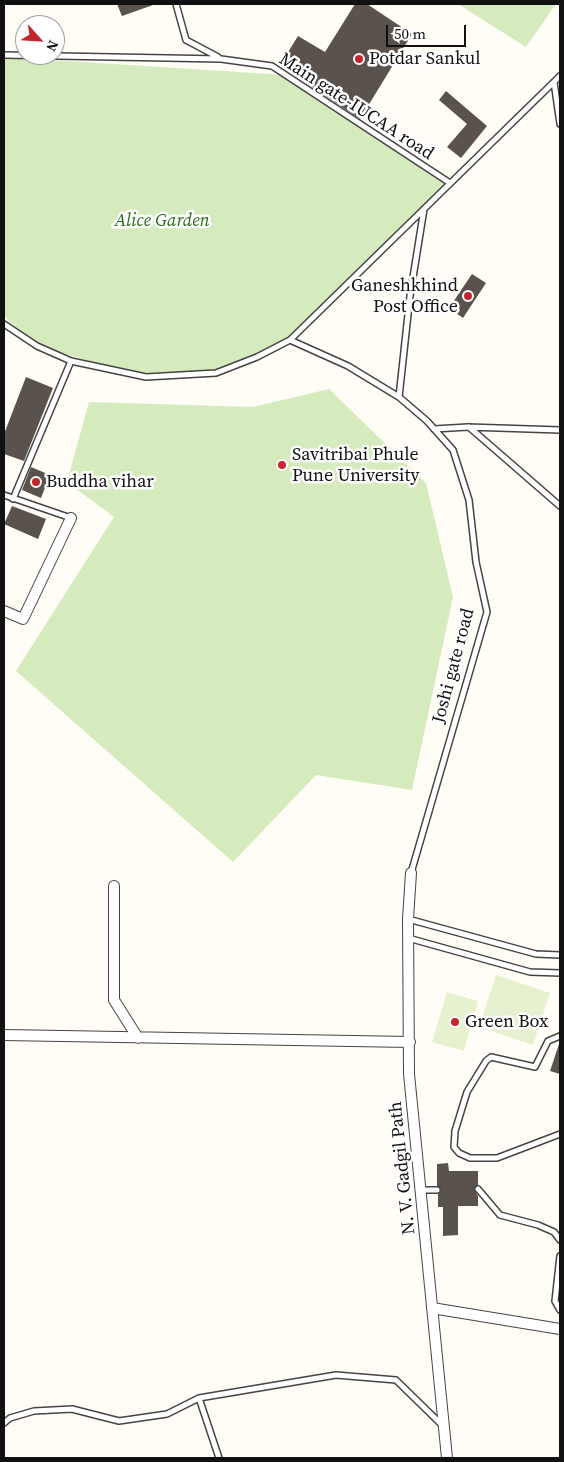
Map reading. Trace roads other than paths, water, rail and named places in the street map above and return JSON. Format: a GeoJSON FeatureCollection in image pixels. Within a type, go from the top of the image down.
{"type":"FeatureCollection","features":[{"type":"Feature","properties":{"kind":"street"},"geometry":{"type":"LineString","coordinates":[[4,611],[23,619],[71,518]]}},
{"type":"Feature","properties":{"kind":"street","name":"N. V. Gadgil Path"},"geometry":{"type":"LineString","coordinates":[[412,873],[408,919],[410,1074],[447,1458]]}},
{"type":"Feature","properties":{"kind":"street"},"geometry":{"type":"LineString","coordinates":[[114,886],[114,1000],[138,1038]]}},
{"type":"Feature","properties":{"kind":"street"},"geometry":{"type":"LineString","coordinates":[[4,1036],[410,1042]]}},
{"type":"Feature","properties":{"kind":"street"},"geometry":{"type":"LineString","coordinates":[[432,1308],[560,1329]]}},
{"type":"Feature","properties":{"kind":"lane"},"geometry":{"type":"LineString","coordinates":[[176,4],[186,40],[221,59]]}},
{"type":"Feature","properties":{"kind":"lane","name":"Main gate-IUCAA road"},"geometry":{"type":"LineString","coordinates":[[4,55],[221,59],[272,66],[450,184]]}},
{"type":"Feature","properties":{"kind":"lane"},"geometry":{"type":"LineString","coordinates":[[4,324],[37,346],[70,362],[146,377],[216,373],[258,357],[290,340],[560,76]]}},
{"type":"Feature","properties":{"kind":"lane"},"geometry":{"type":"LineString","coordinates":[[554,82],[560,124]]}},
{"type":"Feature","properties":{"kind":"lane"},"geometry":{"type":"LineString","coordinates":[[399,397],[410,296],[424,209]]}},
{"type":"Feature","properties":{"kind":"lane","name":"Joshi gate road"},"geometry":{"type":"LineString","coordinates":[[290,340],[348,366],[399,397],[434,429],[453,450],[469,500],[476,562],[486,612],[412,873]]}},
{"type":"Feature","properties":{"kind":"lane"},"geometry":{"type":"LineString","coordinates":[[13,499],[70,362]]}},
{"type":"Feature","properties":{"kind":"lane"},"geometry":{"type":"LineString","coordinates":[[468,427],[560,506]]}},
{"type":"Feature","properties":{"kind":"lane"},"geometry":{"type":"LineString","coordinates":[[434,429],[468,427],[560,430]]}},
{"type":"Feature","properties":{"kind":"lane"},"geometry":{"type":"LineString","coordinates":[[4,495],[71,518]]}},
{"type":"Feature","properties":{"kind":"lane"},"geometry":{"type":"LineString","coordinates":[[408,919],[536,954],[560,955]]}},
{"type":"Feature","properties":{"kind":"lane"},"geometry":{"type":"LineString","coordinates":[[408,938],[530,972],[560,973]]}},
{"type":"Feature","properties":{"kind":"lane"},"geometry":{"type":"LineString","coordinates":[[560,1036],[548,1041],[535,1067],[491,1057],[486,1061],[467,1092],[455,1131],[454,1147],[460,1153],[470,1158],[497,1158],[560,1134]]}},
{"type":"Feature","properties":{"kind":"lane"},"geometry":{"type":"LineString","coordinates":[[478,1189],[500,1215],[538,1225],[554,1232],[560,1240]]}},
{"type":"Feature","properties":{"kind":"lane"},"geometry":{"type":"LineString","coordinates":[[422,1190],[438,1190]]}},
{"type":"Feature","properties":{"kind":"lane"},"geometry":{"type":"LineString","coordinates":[[560,1256],[555,1300],[560,1310]]}},
{"type":"Feature","properties":{"kind":"lane"},"geometry":{"type":"LineString","coordinates":[[4,1423],[10,1418],[34,1411],[72,1409],[119,1421],[167,1414],[199,1398],[336,1375],[396,1380],[444,1427]]}},
{"type":"Feature","properties":{"kind":"lane"},"geometry":{"type":"LineString","coordinates":[[199,1398],[219,1458]]}},
{"type":"Feature","properties":{"kind":"place","name":"Potdar Sankul"},"geometry":{"type":"Point","coordinates":[359,59]}},
{"type":"Feature","properties":{"kind":"place","name":"Ganeshkhind Post Office"},"geometry":{"type":"Point","coordinates":[468,296]}},
{"type":"Feature","properties":{"kind":"place","name":"Savitribai Phule Pune University"},"geometry":{"type":"Point","coordinates":[282,465]}},
{"type":"Feature","properties":{"kind":"place","name":"Buddha vihar"},"geometry":{"type":"Point","coordinates":[36,482]}},
{"type":"Feature","properties":{"kind":"place","name":"Green Box"},"geometry":{"type":"Point","coordinates":[455,1022]}},
{"type":"Feature","properties":{"kind":"park label","name":"Alice Garden"},"geometry":{"type":"Point","coordinates":[162,221]}}]}
